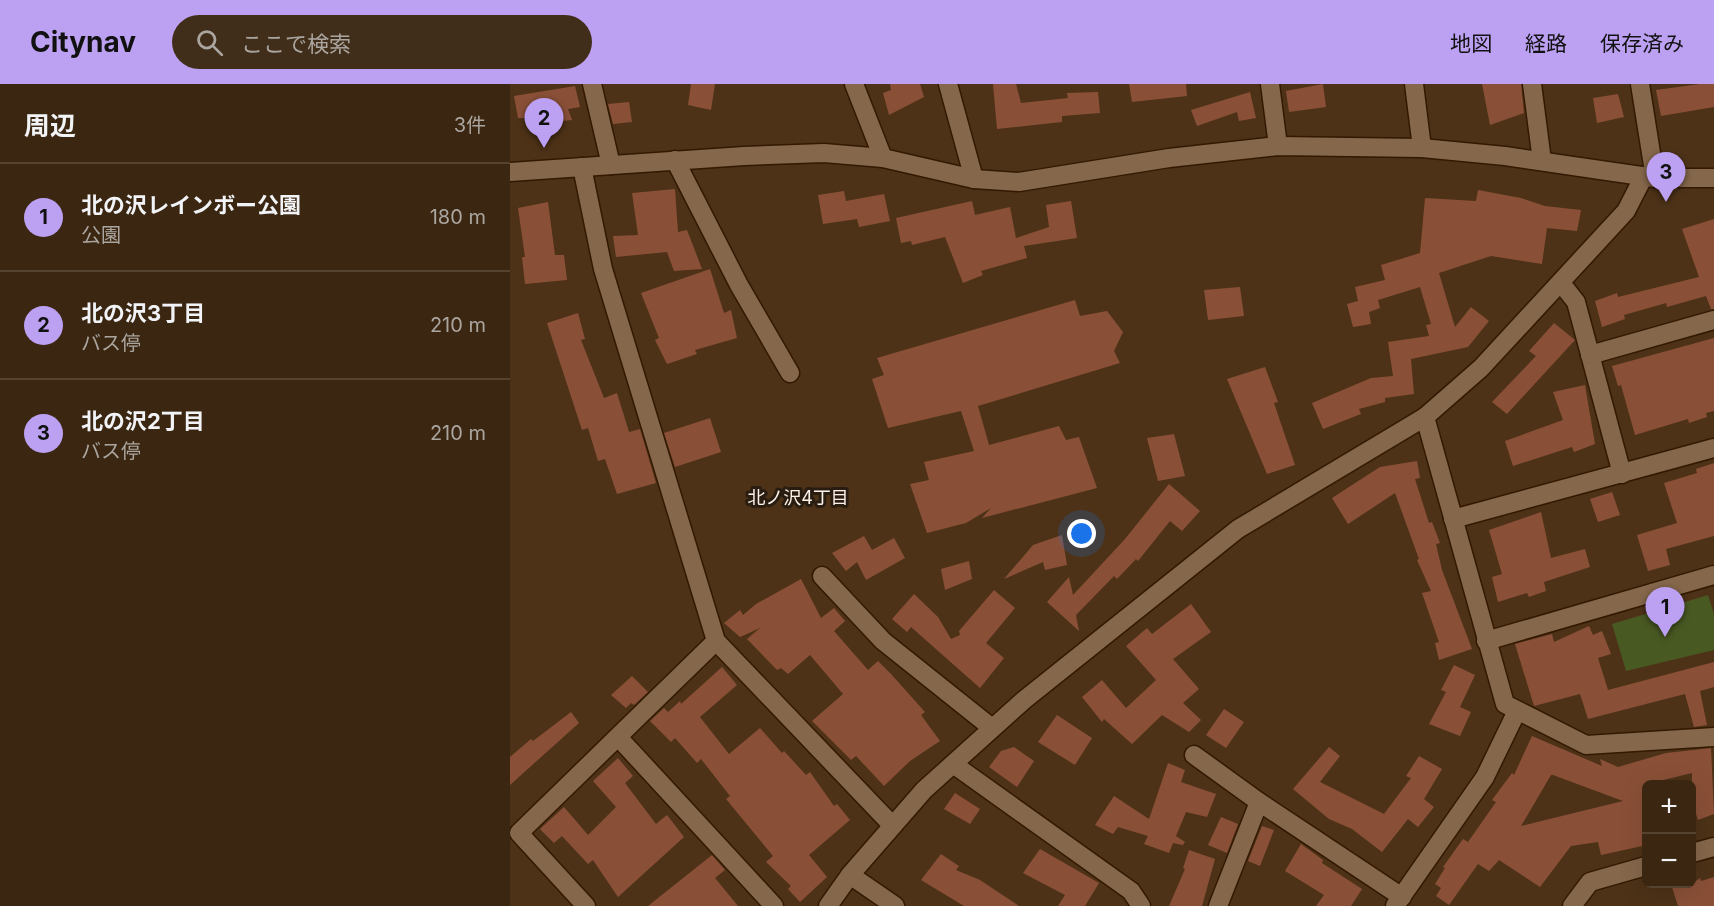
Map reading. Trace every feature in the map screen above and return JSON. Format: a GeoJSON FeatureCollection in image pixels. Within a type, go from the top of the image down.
{"type":"FeatureCollection","features":[{"type":"Feature","properties":{"kind":"street"},"geometry":{"type":"LineString","coordinates":[[592,84],[611,165]]}},
{"type":"Feature","properties":{"kind":"street"},"geometry":{"type":"LineString","coordinates":[[854,84],[883,158]]}},
{"type":"Feature","properties":{"kind":"street"},"geometry":{"type":"LineString","coordinates":[[948,84],[974,179]]}},
{"type":"Feature","properties":{"kind":"street"},"geometry":{"type":"LineString","coordinates":[[1270,84],[1278,146]]}},
{"type":"Feature","properties":{"kind":"street"},"geometry":{"type":"LineString","coordinates":[[1414,84],[1422,148]]}},
{"type":"Feature","properties":{"kind":"street"},"geometry":{"type":"LineString","coordinates":[[1532,84],[1542,161]]}},
{"type":"Feature","properties":{"kind":"street"},"geometry":{"type":"LineString","coordinates":[[828,906],[850,875],[892,825],[992,728],[1238,529],[1425,417],[1482,368],[1626,211],[1650,176],[1640,84]]}},
{"type":"Feature","properties":{"kind":"street"},"geometry":{"type":"LineString","coordinates":[[510,172],[675,160],[824,153],[883,158],[974,179],[1019,182],[1169,158],[1278,146],[1422,148],[1650,176],[1714,178]]}},
{"type":"Feature","properties":{"kind":"street"},"geometry":{"type":"LineString","coordinates":[[675,160],[739,285],[790,373]]}},
{"type":"Feature","properties":{"kind":"street"},"geometry":{"type":"LineString","coordinates":[[582,167],[603,269],[716,641],[892,825]]}},
{"type":"Feature","properties":{"kind":"street"},"geometry":{"type":"LineString","coordinates":[[1561,283],[1576,302],[1622,474]]}},
{"type":"Feature","properties":{"kind":"street"},"geometry":{"type":"LineString","coordinates":[[1590,355],[1714,320]]}},
{"type":"Feature","properties":{"kind":"street"},"geometry":{"type":"LineString","coordinates":[[1425,417],[1505,704],[1586,745],[1714,737]]}},
{"type":"Feature","properties":{"kind":"street"},"geometry":{"type":"LineString","coordinates":[[1454,519],[1714,448]]}},
{"type":"Feature","properties":{"kind":"street"},"geometry":{"type":"LineString","coordinates":[[1486,641],[1714,575]]}},
{"type":"Feature","properties":{"kind":"street"},"geometry":{"type":"LineString","coordinates":[[822,576],[883,641],[992,728]]}},
{"type":"Feature","properties":{"kind":"street"},"geometry":{"type":"LineString","coordinates":[[586,906],[519,833],[716,641]]}},
{"type":"Feature","properties":{"kind":"street"},"geometry":{"type":"LineString","coordinates":[[1194,755],[1399,902],[1485,777],[1517,711]]}},
{"type":"Feature","properties":{"kind":"street"},"geometry":{"type":"LineString","coordinates":[[618,737],[774,906]]}},
{"type":"Feature","properties":{"kind":"street"},"geometry":{"type":"LineString","coordinates":[[953,764],[1131,891],[1141,906]]}},
{"type":"Feature","properties":{"kind":"street"},"geometry":{"type":"LineString","coordinates":[[1218,906],[1259,802]]}},
{"type":"Feature","properties":{"kind":"street"},"geometry":{"type":"LineString","coordinates":[[1696,852],[1714,847]]}},
{"type":"Feature","properties":{"kind":"street"},"geometry":{"type":"LineString","coordinates":[[1572,906],[1590,882],[1642,867]]}},
{"type":"Feature","properties":{"kind":"street"},"geometry":{"type":"LineString","coordinates":[[850,875],[895,906]]}},
{"type":"Feature","properties":{"kind":"green space"},"geometry":{"type":"Polygon","coordinates":[[[1708,595],[1714,614],[1714,650],[1626,671],[1612,624],[1708,595]]]}},
{"type":"Feature","properties":{"kind":"building"},"geometry":{"type":"Polygon","coordinates":[[[691,84],[715,84],[711,110],[688,105],[691,84]]]}},
{"type":"Feature","properties":{"kind":"building"},"geometry":{"type":"Polygon","coordinates":[[[890,84],[920,84],[924,97],[889,115],[883,93],[891,90],[890,84]]]}},
{"type":"Feature","properties":{"kind":"building"},"geometry":{"type":"Polygon","coordinates":[[[993,84],[1016,84],[1021,103],[1068,98],[1067,93],[1098,92],[1100,113],[1062,116],[1062,122],[997,129],[993,84]]]}},
{"type":"Feature","properties":{"kind":"building"},"geometry":{"type":"Polygon","coordinates":[[[1129,84],[1186,84],[1187,96],[1132,102],[1129,84]]]}},
{"type":"Feature","properties":{"kind":"building"},"geometry":{"type":"Polygon","coordinates":[[[1323,84],[1326,107],[1289,112],[1286,91],[1323,84]]]}},
{"type":"Feature","properties":{"kind":"building"},"geometry":{"type":"Polygon","coordinates":[[[1482,84],[1521,84],[1524,113],[1490,125],[1482,84]]]}},
{"type":"Feature","properties":{"kind":"building"},"geometry":{"type":"Polygon","coordinates":[[[1714,84],[1714,107],[1661,116],[1656,90],[1714,84]]]}},
{"type":"Feature","properties":{"kind":"building"},"geometry":{"type":"Polygon","coordinates":[[[575,86],[580,107],[568,109],[572,120],[553,122],[553,119],[518,118],[514,96],[575,86]]]}},
{"type":"Feature","properties":{"kind":"building"},"geometry":{"type":"Polygon","coordinates":[[[1250,92],[1256,118],[1239,121],[1237,112],[1197,126],[1191,110],[1250,92]]]}},
{"type":"Feature","properties":{"kind":"building"},"geometry":{"type":"Polygon","coordinates":[[[1618,94],[1624,117],[1597,123],[1593,98],[1618,94]]]}},
{"type":"Feature","properties":{"kind":"building"},"geometry":{"type":"Polygon","coordinates":[[[629,102],[632,122],[613,124],[608,104],[629,102]]]}},
{"type":"Feature","properties":{"kind":"building"},"geometry":{"type":"Polygon","coordinates":[[[675,189],[678,232],[687,230],[702,269],[674,271],[667,252],[616,257],[613,236],[638,235],[632,193],[675,189]]]}},
{"type":"Feature","properties":{"kind":"building"},"geometry":{"type":"Polygon","coordinates":[[[1478,190],[1521,198],[1545,206],[1581,210],[1577,231],[1547,228],[1542,264],[1491,256],[1439,273],[1455,327],[1471,307],[1489,321],[1468,347],[1411,359],[1414,394],[1385,398],[1385,402],[1359,409],[1361,414],[1323,429],[1312,403],[1371,378],[1393,376],[1388,342],[1429,336],[1426,325],[1431,324],[1420,287],[1378,300],[1380,308],[1369,312],[1371,324],[1353,327],[1347,304],[1358,301],[1355,287],[1385,280],[1381,265],[1420,253],[1425,198],[1476,201],[1478,190]]]}},
{"type":"Feature","properties":{"kind":"building"},"geometry":{"type":"Polygon","coordinates":[[[844,191],[846,201],[884,194],[890,221],[859,227],[857,219],[823,224],[818,195],[844,191]]]}},
{"type":"Feature","properties":{"kind":"building"},"geometry":{"type":"Polygon","coordinates":[[[972,201],[975,215],[1010,207],[1016,238],[1049,227],[1046,205],[1071,201],[1077,238],[1024,246],[1027,258],[981,271],[983,275],[963,283],[945,237],[912,245],[911,241],[901,243],[896,218],[972,201]]]}},
{"type":"Feature","properties":{"kind":"building"},"geometry":{"type":"Polygon","coordinates":[[[548,202],[555,255],[564,255],[567,280],[525,284],[522,257],[525,257],[518,208],[548,202]]]}},
{"type":"Feature","properties":{"kind":"building"},"geometry":{"type":"Polygon","coordinates":[[[1714,219],[1714,309],[1711,309],[1706,296],[1667,307],[1666,303],[1624,315],[1625,319],[1602,327],[1595,301],[1617,293],[1618,297],[1699,277],[1682,229],[1714,219]]]}},
{"type":"Feature","properties":{"kind":"building"},"geometry":{"type":"Polygon","coordinates":[[[710,269],[724,313],[731,310],[737,338],[695,350],[697,354],[667,364],[655,340],[659,338],[641,293],[710,269]]]}},
{"type":"Feature","properties":{"kind":"building"},"geometry":{"type":"Polygon","coordinates":[[[1240,287],[1244,316],[1208,320],[1204,290],[1240,287]]]}},
{"type":"Feature","properties":{"kind":"building"},"geometry":{"type":"Polygon","coordinates":[[[1075,300],[1080,316],[1107,311],[1123,332],[1114,351],[1120,363],[978,406],[989,445],[1059,426],[1066,440],[1079,437],[1097,488],[982,518],[991,508],[966,523],[927,533],[910,484],[929,480],[924,462],[974,451],[961,411],[888,428],[872,379],[884,375],[877,358],[1075,300]]]}},
{"type":"Feature","properties":{"kind":"building"},"geometry":{"type":"Polygon","coordinates":[[[578,313],[585,339],[581,340],[604,398],[617,393],[629,432],[640,429],[656,483],[617,494],[605,459],[598,461],[588,428],[582,430],[547,323],[578,313]]]}},
{"type":"Feature","properties":{"kind":"building"},"geometry":{"type":"Polygon","coordinates":[[[1554,323],[1575,340],[1507,414],[1492,402],[1536,356],[1529,351],[1554,323]]]}},
{"type":"Feature","properties":{"kind":"building"},"geometry":{"type":"Polygon","coordinates":[[[1714,338],[1714,411],[1706,413],[1707,417],[1689,423],[1688,419],[1635,435],[1621,385],[1618,386],[1612,366],[1714,338]]]}},
{"type":"Feature","properties":{"kind":"building"},"geometry":{"type":"Polygon","coordinates":[[[1265,367],[1278,402],[1274,403],[1295,465],[1267,474],[1227,379],[1265,367]]]}},
{"type":"Feature","properties":{"kind":"building"},"geometry":{"type":"Polygon","coordinates":[[[1585,385],[1595,444],[1574,452],[1572,447],[1513,466],[1505,441],[1563,420],[1553,392],[1585,385]]]}},
{"type":"Feature","properties":{"kind":"building"},"geometry":{"type":"Polygon","coordinates":[[[710,418],[721,452],[675,467],[664,433],[710,418]]]}},
{"type":"Feature","properties":{"kind":"building"},"geometry":{"type":"Polygon","coordinates":[[[1174,434],[1185,476],[1158,481],[1147,438],[1174,434]]]}},
{"type":"Feature","properties":{"kind":"building"},"geometry":{"type":"Polygon","coordinates":[[[1417,461],[1420,478],[1415,479],[1429,523],[1432,522],[1440,543],[1436,544],[1442,570],[1472,649],[1439,660],[1435,643],[1439,642],[1422,593],[1431,591],[1417,560],[1419,559],[1395,493],[1348,524],[1332,498],[1380,467],[1417,461]]]}},
{"type":"Feature","properties":{"kind":"building"},"geometry":{"type":"Polygon","coordinates":[[[1714,463],[1714,536],[1666,549],[1670,565],[1648,571],[1637,535],[1677,523],[1664,483],[1697,473],[1696,469],[1714,463]]]}},
{"type":"Feature","properties":{"kind":"building"},"geometry":{"type":"Polygon","coordinates":[[[1169,484],[1200,511],[1182,531],[1170,521],[1138,561],[1136,559],[1117,579],[1114,576],[1076,615],[1079,631],[1047,602],[1069,577],[1073,595],[1125,539],[1169,484]]]}},
{"type":"Feature","properties":{"kind":"building"},"geometry":{"type":"Polygon","coordinates":[[[1612,492],[1620,515],[1598,522],[1590,499],[1612,492]]]}},
{"type":"Feature","properties":{"kind":"building"},"geometry":{"type":"Polygon","coordinates":[[[1541,512],[1551,558],[1585,549],[1590,567],[1544,582],[1546,591],[1529,597],[1527,593],[1498,602],[1492,577],[1502,574],[1489,530],[1541,512]]]}},
{"type":"Feature","properties":{"kind":"building"},"geometry":{"type":"Polygon","coordinates":[[[1062,535],[1067,565],[1045,570],[1043,562],[1004,579],[1033,545],[1062,535]]]}},
{"type":"Feature","properties":{"kind":"building"},"geometry":{"type":"Polygon","coordinates":[[[864,536],[872,550],[894,538],[905,558],[866,580],[857,562],[846,571],[832,553],[864,536]]]}},
{"type":"Feature","properties":{"kind":"building"},"geometry":{"type":"Polygon","coordinates":[[[969,561],[972,579],[945,590],[941,569],[969,561]]]}},
{"type":"Feature","properties":{"kind":"building"},"geometry":{"type":"Polygon","coordinates":[[[801,579],[821,618],[834,608],[845,621],[834,631],[868,670],[878,661],[891,674],[925,712],[921,715],[940,741],[910,761],[884,786],[856,756],[851,760],[812,721],[843,694],[810,655],[788,674],[781,668],[777,670],[747,639],[760,628],[740,637],[724,623],[740,610],[743,615],[756,604],[801,579]]]}},
{"type":"Feature","properties":{"kind":"building"},"geometry":{"type":"Polygon","coordinates":[[[994,590],[1015,608],[986,643],[1004,658],[980,688],[911,627],[907,632],[892,619],[914,594],[938,617],[951,639],[960,635],[959,631],[994,590]]]}},
{"type":"Feature","properties":{"kind":"building"},"geometry":{"type":"Polygon","coordinates":[[[1191,604],[1211,632],[1173,659],[1199,689],[1183,703],[1201,720],[1189,732],[1162,715],[1132,744],[1104,719],[1102,722],[1082,697],[1102,680],[1126,708],[1156,680],[1126,646],[1147,628],[1152,634],[1191,604]]]}},
{"type":"Feature","properties":{"kind":"building"},"geometry":{"type":"Polygon","coordinates":[[[1589,626],[1593,635],[1602,631],[1611,654],[1598,658],[1608,690],[1714,662],[1714,687],[1700,691],[1707,725],[1694,727],[1685,694],[1588,719],[1580,694],[1534,706],[1515,644],[1552,634],[1554,642],[1589,626]]]}},
{"type":"Feature","properties":{"kind":"building"},"geometry":{"type":"Polygon","coordinates":[[[1454,665],[1475,675],[1460,707],[1471,712],[1460,736],[1429,724],[1446,692],[1441,690],[1454,665]]]}},
{"type":"Feature","properties":{"kind":"building"},"geometry":{"type":"Polygon","coordinates":[[[722,667],[737,685],[700,717],[729,754],[760,728],[806,775],[810,772],[834,806],[837,804],[850,820],[809,855],[827,877],[800,902],[788,889],[791,886],[766,862],[773,856],[726,799],[730,796],[701,759],[697,763],[675,738],[671,742],[650,721],[664,708],[668,712],[680,701],[681,704],[722,667]]]}},
{"type":"Feature","properties":{"kind":"building"},"geometry":{"type":"Polygon","coordinates":[[[632,676],[648,692],[634,705],[631,703],[626,708],[611,695],[632,676]]]}},
{"type":"Feature","properties":{"kind":"building"},"geometry":{"type":"Polygon","coordinates":[[[1224,709],[1244,722],[1226,748],[1206,735],[1224,709]]]}},
{"type":"Feature","properties":{"kind":"building"},"geometry":{"type":"Polygon","coordinates":[[[571,712],[579,723],[510,785],[510,757],[531,739],[533,741],[571,712]]]}},
{"type":"Feature","properties":{"kind":"building"},"geometry":{"type":"Polygon","coordinates":[[[1057,715],[1092,738],[1075,765],[1038,742],[1057,715]]]}},
{"type":"Feature","properties":{"kind":"building"},"geometry":{"type":"Polygon","coordinates":[[[1532,736],[1602,766],[1600,759],[1618,767],[1666,753],[1711,748],[1714,814],[1698,820],[1696,780],[1692,780],[1692,773],[1663,780],[1642,780],[1642,846],[1601,855],[1598,842],[1571,846],[1540,887],[1499,860],[1489,871],[1478,864],[1449,905],[1436,896],[1441,888],[1435,884],[1445,868],[1443,867],[1463,839],[1468,842],[1496,802],[1492,800],[1512,773],[1514,775],[1532,736]],[[1551,775],[1521,826],[1623,801],[1551,775]]]}},
{"type":"Feature","properties":{"kind":"building"},"geometry":{"type":"Polygon","coordinates":[[[1014,747],[1034,761],[1017,787],[989,767],[1001,751],[1014,747]]]}},
{"type":"Feature","properties":{"kind":"building"},"geometry":{"type":"Polygon","coordinates":[[[1329,747],[1340,756],[1320,782],[1384,814],[1411,778],[1406,776],[1419,756],[1442,769],[1424,799],[1434,807],[1418,827],[1408,819],[1382,852],[1352,829],[1329,819],[1293,789],[1329,747]]]}},
{"type":"Feature","properties":{"kind":"building"},"geometry":{"type":"Polygon","coordinates":[[[618,758],[633,776],[625,783],[656,824],[667,815],[684,837],[618,897],[593,860],[588,864],[562,836],[554,843],[540,829],[564,807],[588,835],[616,807],[593,781],[618,758]]]}},
{"type":"Feature","properties":{"kind":"building"},"geometry":{"type":"Polygon","coordinates":[[[1168,763],[1185,770],[1181,782],[1216,794],[1207,817],[1186,812],[1176,836],[1185,842],[1183,845],[1173,843],[1169,853],[1144,844],[1148,836],[1118,827],[1113,834],[1095,825],[1114,796],[1149,819],[1168,763]]]}},
{"type":"Feature","properties":{"kind":"building"},"geometry":{"type":"Polygon","coordinates":[[[955,793],[980,809],[970,824],[944,809],[955,793]]]}},
{"type":"Feature","properties":{"kind":"building"},"geometry":{"type":"Polygon","coordinates":[[[1221,817],[1238,824],[1227,853],[1208,845],[1221,817]]]}},
{"type":"Feature","properties":{"kind":"building"},"geometry":{"type":"Polygon","coordinates":[[[1262,826],[1274,830],[1260,866],[1248,861],[1262,826]]]}},
{"type":"Feature","properties":{"kind":"building"},"geometry":{"type":"Polygon","coordinates":[[[1301,844],[1323,860],[1322,863],[1362,889],[1351,906],[1316,906],[1324,895],[1285,871],[1301,844]]]}},
{"type":"Feature","properties":{"kind":"building"},"geometry":{"type":"Polygon","coordinates":[[[1040,849],[1099,883],[1085,906],[1058,906],[1065,895],[1023,873],[1040,849]]]}},
{"type":"Feature","properties":{"kind":"building"},"geometry":{"type":"Polygon","coordinates":[[[1189,850],[1215,859],[1202,906],[1169,906],[1185,869],[1183,868],[1189,850]]]}},
{"type":"Feature","properties":{"kind":"building"},"geometry":{"type":"Polygon","coordinates":[[[941,854],[959,866],[956,870],[980,880],[1019,906],[964,906],[921,880],[941,854]]]}},
{"type":"Feature","properties":{"kind":"building"},"geometry":{"type":"Polygon","coordinates":[[[712,855],[725,870],[715,878],[738,906],[648,906],[712,855]]]}},
{"type":"Feature","properties":{"kind":"building"},"geometry":{"type":"Polygon","coordinates":[[[1714,877],[1714,906],[1678,906],[1672,888],[1696,888],[1696,881],[1700,878],[1701,881],[1714,877]]]}},
{"type":"Feature","properties":{"kind":"place","name":"北の沢3丁目"},"geometry":{"type":"Point","coordinates":[544,148]}},
{"type":"Feature","properties":{"kind":"place","name":"北の沢2丁目"},"geometry":{"type":"Point","coordinates":[1666,202]}},
{"type":"Feature","properties":{"kind":"place","name":"北の沢レインボー公園"},"geometry":{"type":"Point","coordinates":[1665,637]}},
{"type":"Feature","properties":{"kind":"district","name":"北ノ沢4丁目"},"geometry":{"type":"Point","coordinates":[798,498]}}]}
